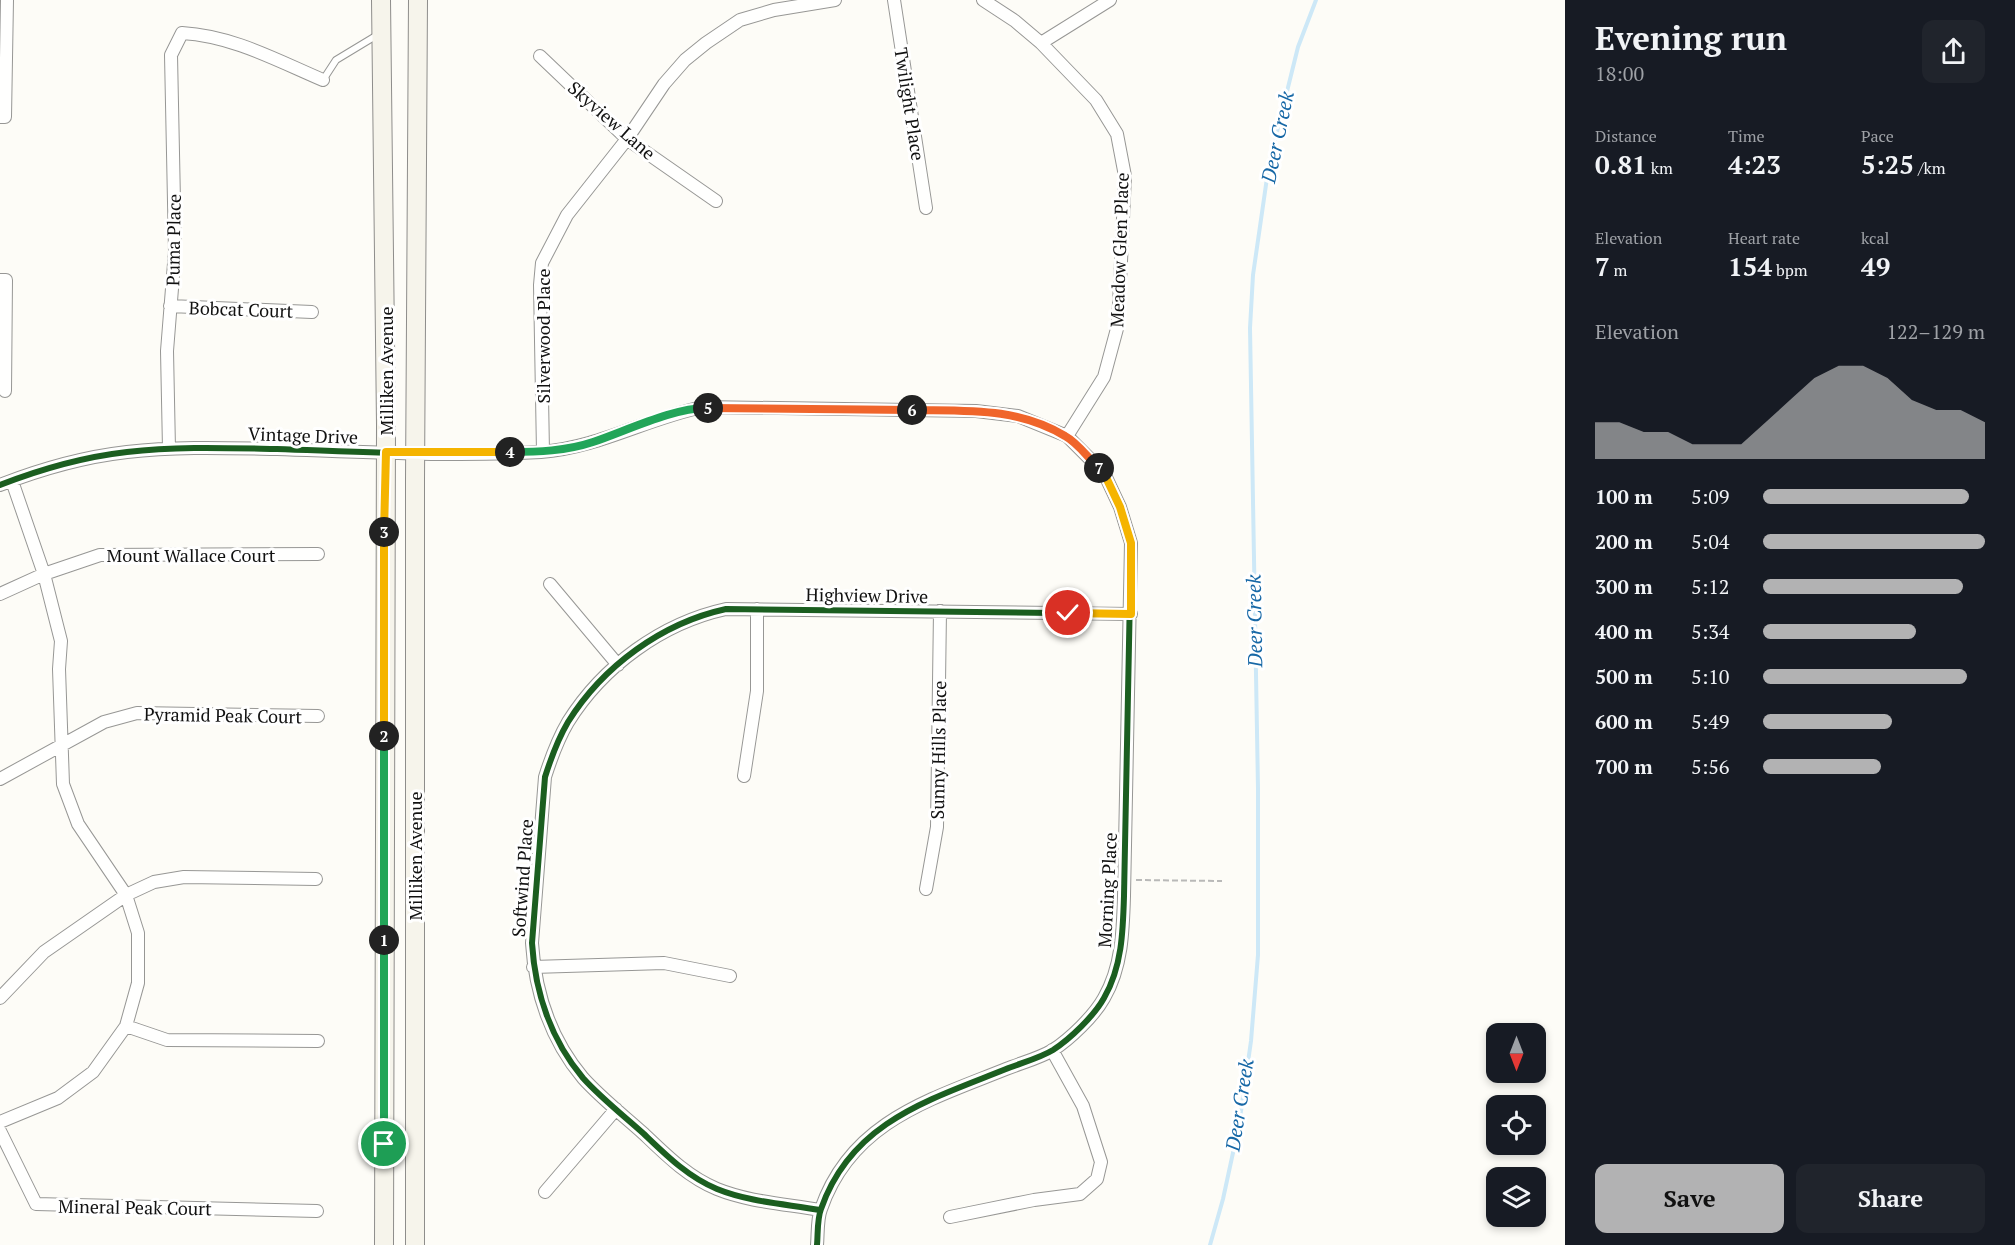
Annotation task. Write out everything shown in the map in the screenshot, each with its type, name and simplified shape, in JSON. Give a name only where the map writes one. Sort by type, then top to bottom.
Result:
[{"type":"main road","name":"Milliken Avenue","points":[[381,0],[386,452],[384,1245]]},
{"type":"main road","name":"Milliken Avenue","points":[[416,1245],[415,453],[418,0]]},
{"type":"street","points":[[3,117],[7,0]]},
{"type":"street","name":"Silverwood Place","points":[[543,452],[540,285],[542,263],[567,215],[627,139],[664,84],[685,60],[740,20],[774,10],[835,0]]},
{"type":"street","name":"Twilight Place","points":[[894,0],[926,208]]},
{"type":"street","name":"Meadow Glen Place","points":[[983,0],[1015,21],[1041,44],[1095,100],[1117,134],[1125,176],[1118,326],[1104,377],[1067,436]]},
{"type":"street","points":[[1041,44],[1110,0]]},
{"type":"street","name":"Puma Place","points":[[169,449],[167,351],[175,251],[171,55],[182,33],[207,35],[242,45],[323,80]]},
{"type":"street","name":"Skyview Lane","points":[[540,56],[627,139],[716,201]]},
{"type":"street","points":[[3,279],[5,391]]},
{"type":"street","name":"Bobcat Court","points":[[170,306],[312,312]]},
{"type":"street","name":"Vintage Drive","points":[[6,483],[46,468],[89,458],[169,449],[225,448],[415,453],[543,452],[590,443],[678,412],[703,407],[976,411],[1018,416],[1067,436]]},
{"type":"street","name":"Morning Place","points":[[817,1245],[820,1210],[842,1164],[866,1138],[883,1125],[929,1100],[1052,1050],[1084,1023],[1104,999],[1117,971],[1123,935],[1131,543],[1120,507],[1104,473],[1067,436]]},
{"type":"street","points":[[0,1122],[58,1098],[93,1072],[126,1026],[138,983],[138,933],[126,895],[78,824],[63,784],[59,669],[61,641],[44,574],[6,483]]},
{"type":"street","name":"Mount Wallace Court","points":[[0,594],[44,574],[100,555],[318,554]]},
{"type":"street","points":[[550,584],[618,665]]},
{"type":"street","name":"Highview Drive","points":[[618,665],[651,639],[700,615],[726,609],[1131,614]]},
{"type":"street","points":[[744,776],[757,691],[757,609]]},
{"type":"street","name":"Sunny Hills Place","points":[[926,889],[937,827],[940,611]]},
{"type":"street","name":"Softwind Place","points":[[618,665],[590,691],[568,723],[553,752],[545,777],[532,943],[533,966],[544,1010],[559,1044],[584,1078],[692,1176],[718,1189],[755,1199],[820,1210]]},
{"type":"street","name":"Pyramid Peak Court","points":[[0,778],[104,722],[137,713],[318,716]]},
{"type":"street","points":[[0,998],[44,952],[126,895],[154,882],[184,877],[316,879]]},
{"type":"street","points":[[533,966],[664,963],[730,976]]},
{"type":"street","points":[[126,1026],[167,1040],[318,1041]]},
{"type":"street","points":[[950,1217],[1034,1200],[1080,1194],[1097,1179],[1101,1162],[1083,1106],[1052,1050]]},
{"type":"street","points":[[545,1192],[616,1109]]},
{"type":"street","name":"Mineral Peak Court","points":[[0,1131],[36,1204],[317,1211]]},
{"type":"lane","points":[[323,80],[336,60],[382,33]]},
{"type":"path","points":[[1124,880],[1222,881]]},
{"type":"waterway","name":"Deer Creek","points":[[1210,1245],[1223,1199],[1239,1125],[1251,1041],[1258,955],[1258,789],[1250,328],[1253,275],[1269,164],[1298,47],[1316,0]]},
{"type":"cycle path","points":[[0,485],[78,460],[111,454],[165,449],[240,448],[442,454],[541,452],[583,445],[662,418],[703,407],[976,411],[1018,416],[1067,436],[1104,473],[1120,507],[1131,543],[1124,909],[1115,974],[1104,998],[1094,1012],[1074,1033],[1053,1050],[922,1104],[896,1118],[872,1135],[852,1155],[834,1179],[820,1213],[817,1245]]},
{"type":"cycle path","points":[[820,1210],[742,1197],[717,1189],[696,1178],[597,1093],[583,1078],[562,1048],[541,997],[532,943],[545,777],[564,728],[598,683],[636,650],[679,625],[726,609],[1131,614]]},
{"type":"route","points":[[384,1144],[384,481],[386,452],[543,452],[590,443],[678,412],[703,407],[976,411],[1018,416],[1067,436],[1104,473],[1120,507],[1131,543],[1131,614],[1068,613]]}]
